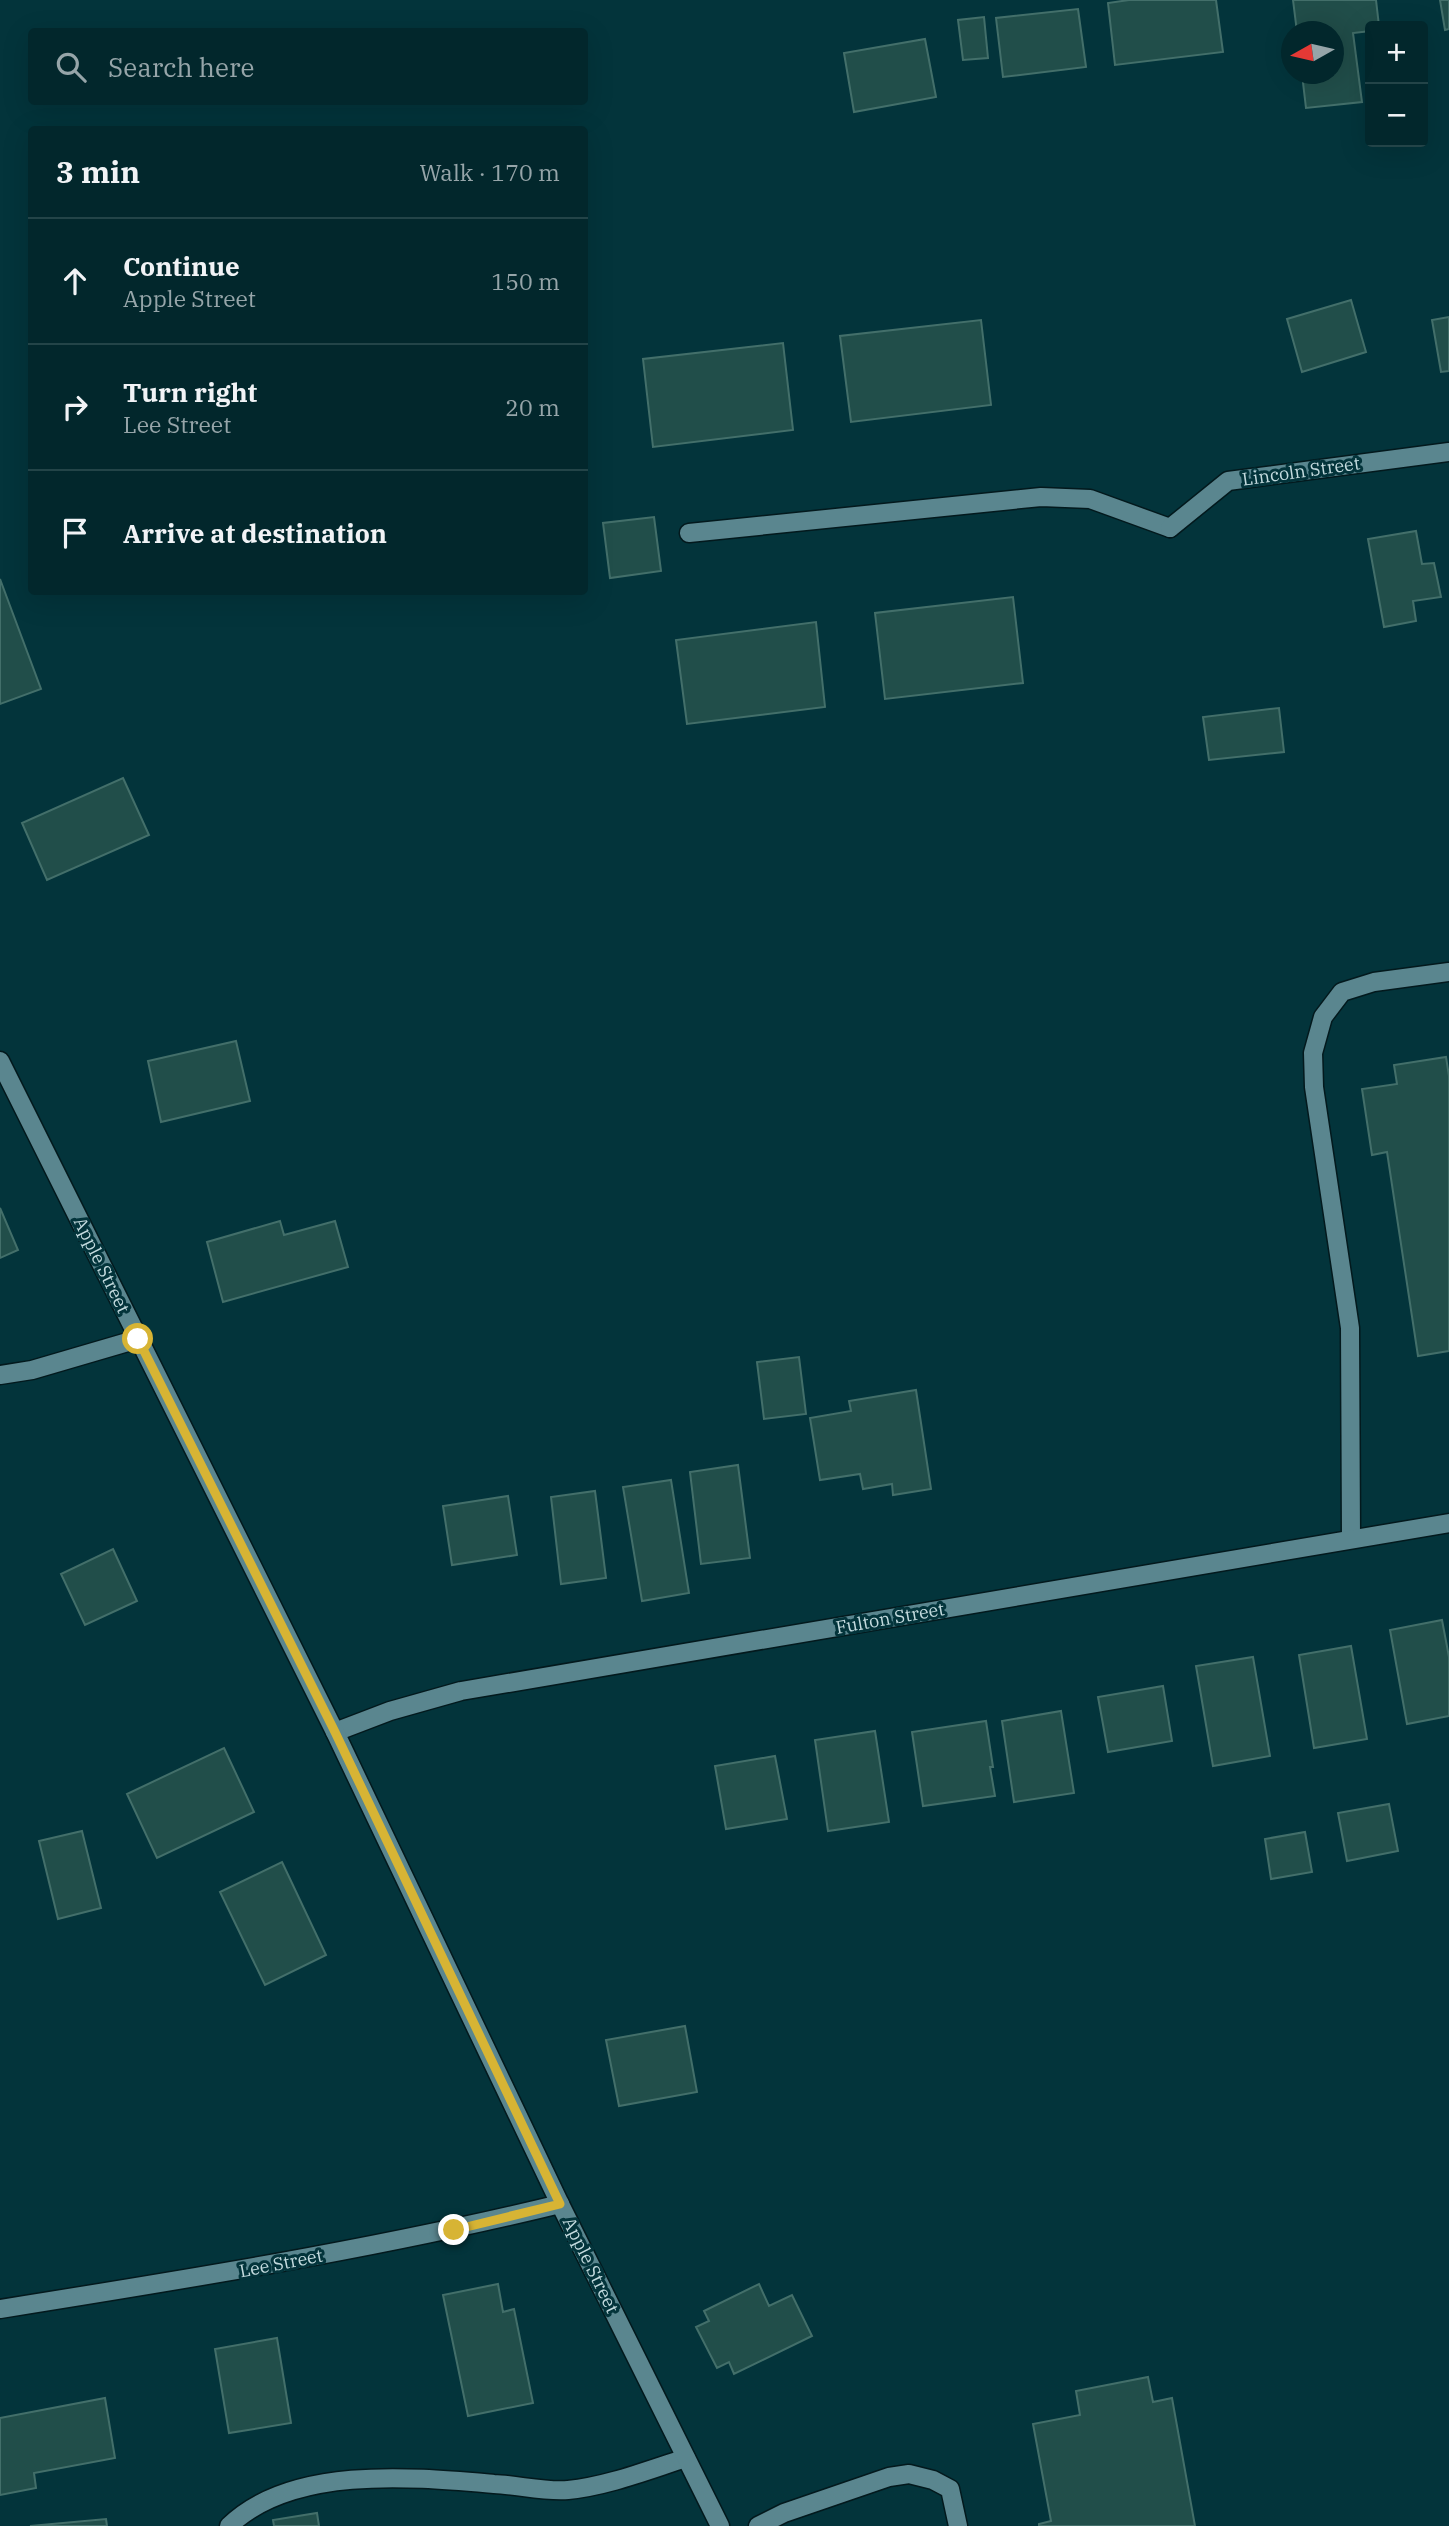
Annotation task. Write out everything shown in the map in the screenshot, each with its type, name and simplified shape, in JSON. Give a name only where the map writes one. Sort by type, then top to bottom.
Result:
[{"type":"street","name":"Lincoln Street","points":[[689,533],[1041,497],[1090,499],[1170,528],[1228,481],[1449,452]]},
{"type":"street","points":[[1351,1539],[1350,1328],[1314,1087],[1313,1053],[1323,1017],[1342,992],[1374,982],[1449,972]]},
{"type":"street","name":"Apple Street","points":[[0,1061],[335,1732],[560,2204],[720,2526]]},
{"type":"street","points":[[0,1375],[32,1370],[138,1339]]},
{"type":"street","name":"Fulton Street","points":[[335,1732],[390,1711],[460,1691],[1449,1523]]},
{"type":"street","name":"Lee Street","points":[[0,2309],[234,2272],[454,2230],[560,2204]]},
{"type":"street","points":[[229,2526],[243,2512],[282,2493],[325,2483],[399,2479],[567,2490],[614,2480],[686,2458]]},
{"type":"street","points":[[758,2526],[783,2513],[889,2477],[909,2474],[933,2480],[950,2489],[958,2526]]},
{"type":"building","points":[[1129,0],[1216,0],[1223,52],[1115,65],[1108,3]]},
{"type":"building","points":[[1293,0],[1376,0],[1378,21],[1365,21],[1365,32],[1353,33],[1362,102],[1306,108],[1303,84],[1344,84],[1344,21],[1296,21]]},
{"type":"building","points":[[1440,0],[1449,0],[1449,29],[1445,30]]},
{"type":"building","points":[[1078,9],[1086,67],[1003,77],[996,18]]},
{"type":"building","points":[[984,17],[988,58],[963,60],[958,20]]},
{"type":"building","points":[[925,39],[936,97],[854,112],[844,53]]},
{"type":"building","points":[[1351,300],[1366,352],[1302,372],[1287,319]]},
{"type":"building","points":[[1449,317],[1449,371],[1441,372],[1432,320]]},
{"type":"building","points":[[981,320],[991,405],[851,422],[840,336]]},
{"type":"building","points":[[783,343],[793,430],[653,447],[643,359]]},
{"type":"building","points":[[654,517],[661,571],[610,578],[603,523]]},
{"type":"building","points":[[1416,531],[1422,564],[1434,563],[1441,597],[1413,601],[1416,621],[1384,627],[1368,539]]},
{"type":"building","points":[[0,579],[41,689],[0,704]]},
{"type":"building","points":[[1013,597],[1023,683],[885,699],[875,613]]},
{"type":"building","points":[[816,622],[825,707],[687,724],[676,640]]},
{"type":"building","points":[[1279,708],[1284,752],[1209,760],[1203,717]]},
{"type":"building","points":[[123,778],[149,835],[47,880],[22,823]]},
{"type":"building","points":[[236,1041],[250,1101],[161,1122],[148,1061]]},
{"type":"building","points":[[1446,1057],[1449,1076],[1449,1351],[1418,1356],[1387,1152],[1372,1155],[1362,1089],[1397,1084],[1394,1065]]},
{"type":"building","points":[[0,1208],[18,1250],[0,1258]]},
{"type":"building","points":[[280,1221],[284,1235],[335,1221],[348,1267],[223,1302],[207,1242]]},
{"type":"building","points":[[799,1357],[806,1414],[764,1419],[757,1362]]},
{"type":"building","points":[[916,1390],[931,1489],[893,1495],[892,1484],[863,1489],[860,1474],[820,1480],[810,1418],[851,1411],[849,1401]]},
{"type":"building","points":[[738,1465],[750,1558],[701,1564],[690,1472]]},
{"type":"building","points":[[671,1480],[689,1593],[642,1601],[623,1487]]},
{"type":"building","points":[[595,1491],[606,1578],[561,1584],[551,1497]]},
{"type":"building","points":[[508,1496],[517,1555],[452,1565],[443,1506]]},
{"type":"building","points":[[113,1549],[137,1601],[85,1625],[61,1574]]},
{"type":"building","points":[[1442,1620],[1449,1657],[1449,1716],[1407,1724],[1390,1630]]},
{"type":"building","points":[[1351,1646],[1367,1739],[1314,1748],[1299,1655]]},
{"type":"building","points":[[1253,1657],[1270,1756],[1213,1766],[1196,1666]]},
{"type":"building","points":[[1163,1686],[1172,1741],[1108,1752],[1098,1697]]},
{"type":"building","points":[[1061,1711],[1074,1793],[1014,1802],[1002,1721]]},
{"type":"building","points":[[986,1721],[995,1796],[923,1806],[912,1732]]},
{"type":"building","points":[[875,1731],[889,1822],[828,1831],[815,1740]]},
{"type":"building","points":[[224,1748],[254,1812],[157,1858],[127,1794]]},
{"type":"building","points":[[775,1756],[787,1819],[726,1829],[715,1766]]},
{"type":"building","points":[[1389,1804],[1398,1851],[1347,1861],[1338,1813]]},
{"type":"building","points":[[82,1831],[101,1908],[58,1919],[39,1841]]},
{"type":"building","points":[[1305,1832],[1312,1872],[1271,1879],[1265,1839]]},
{"type":"building","points":[[282,1862],[326,1955],[265,1985],[220,1892]]},
{"type":"building","points":[[685,2026],[697,2092],[619,2106],[606,2040]]},
{"type":"building","points":[[498,2284],[503,2312],[514,2309],[533,2403],[468,2416],[443,2295]]},
{"type":"building","points":[[759,2284],[769,2306],[792,2295],[812,2336],[734,2374],[729,2362],[717,2368],[696,2327],[709,2321],[704,2311]]},
{"type":"building","points":[[277,2338],[291,2423],[229,2433],[215,2349]]},
{"type":"building","points":[[1148,2377],[1153,2402],[1172,2398],[1195,2526],[1039,2526],[1051,2521],[1033,2424],[1080,2415],[1076,2391]]},
{"type":"building","points":[[105,2398],[115,2458],[34,2473],[36,2488],[0,2495],[0,2418]]},
{"type":"building","points":[[317,2513],[319,2526],[274,2526],[273,2520]]},
{"type":"building","points":[[106,2519],[107,2526],[30,2526]]},
{"type":"route","points":[[138,1339],[335,1732],[560,2204],[454,2230]]}]
